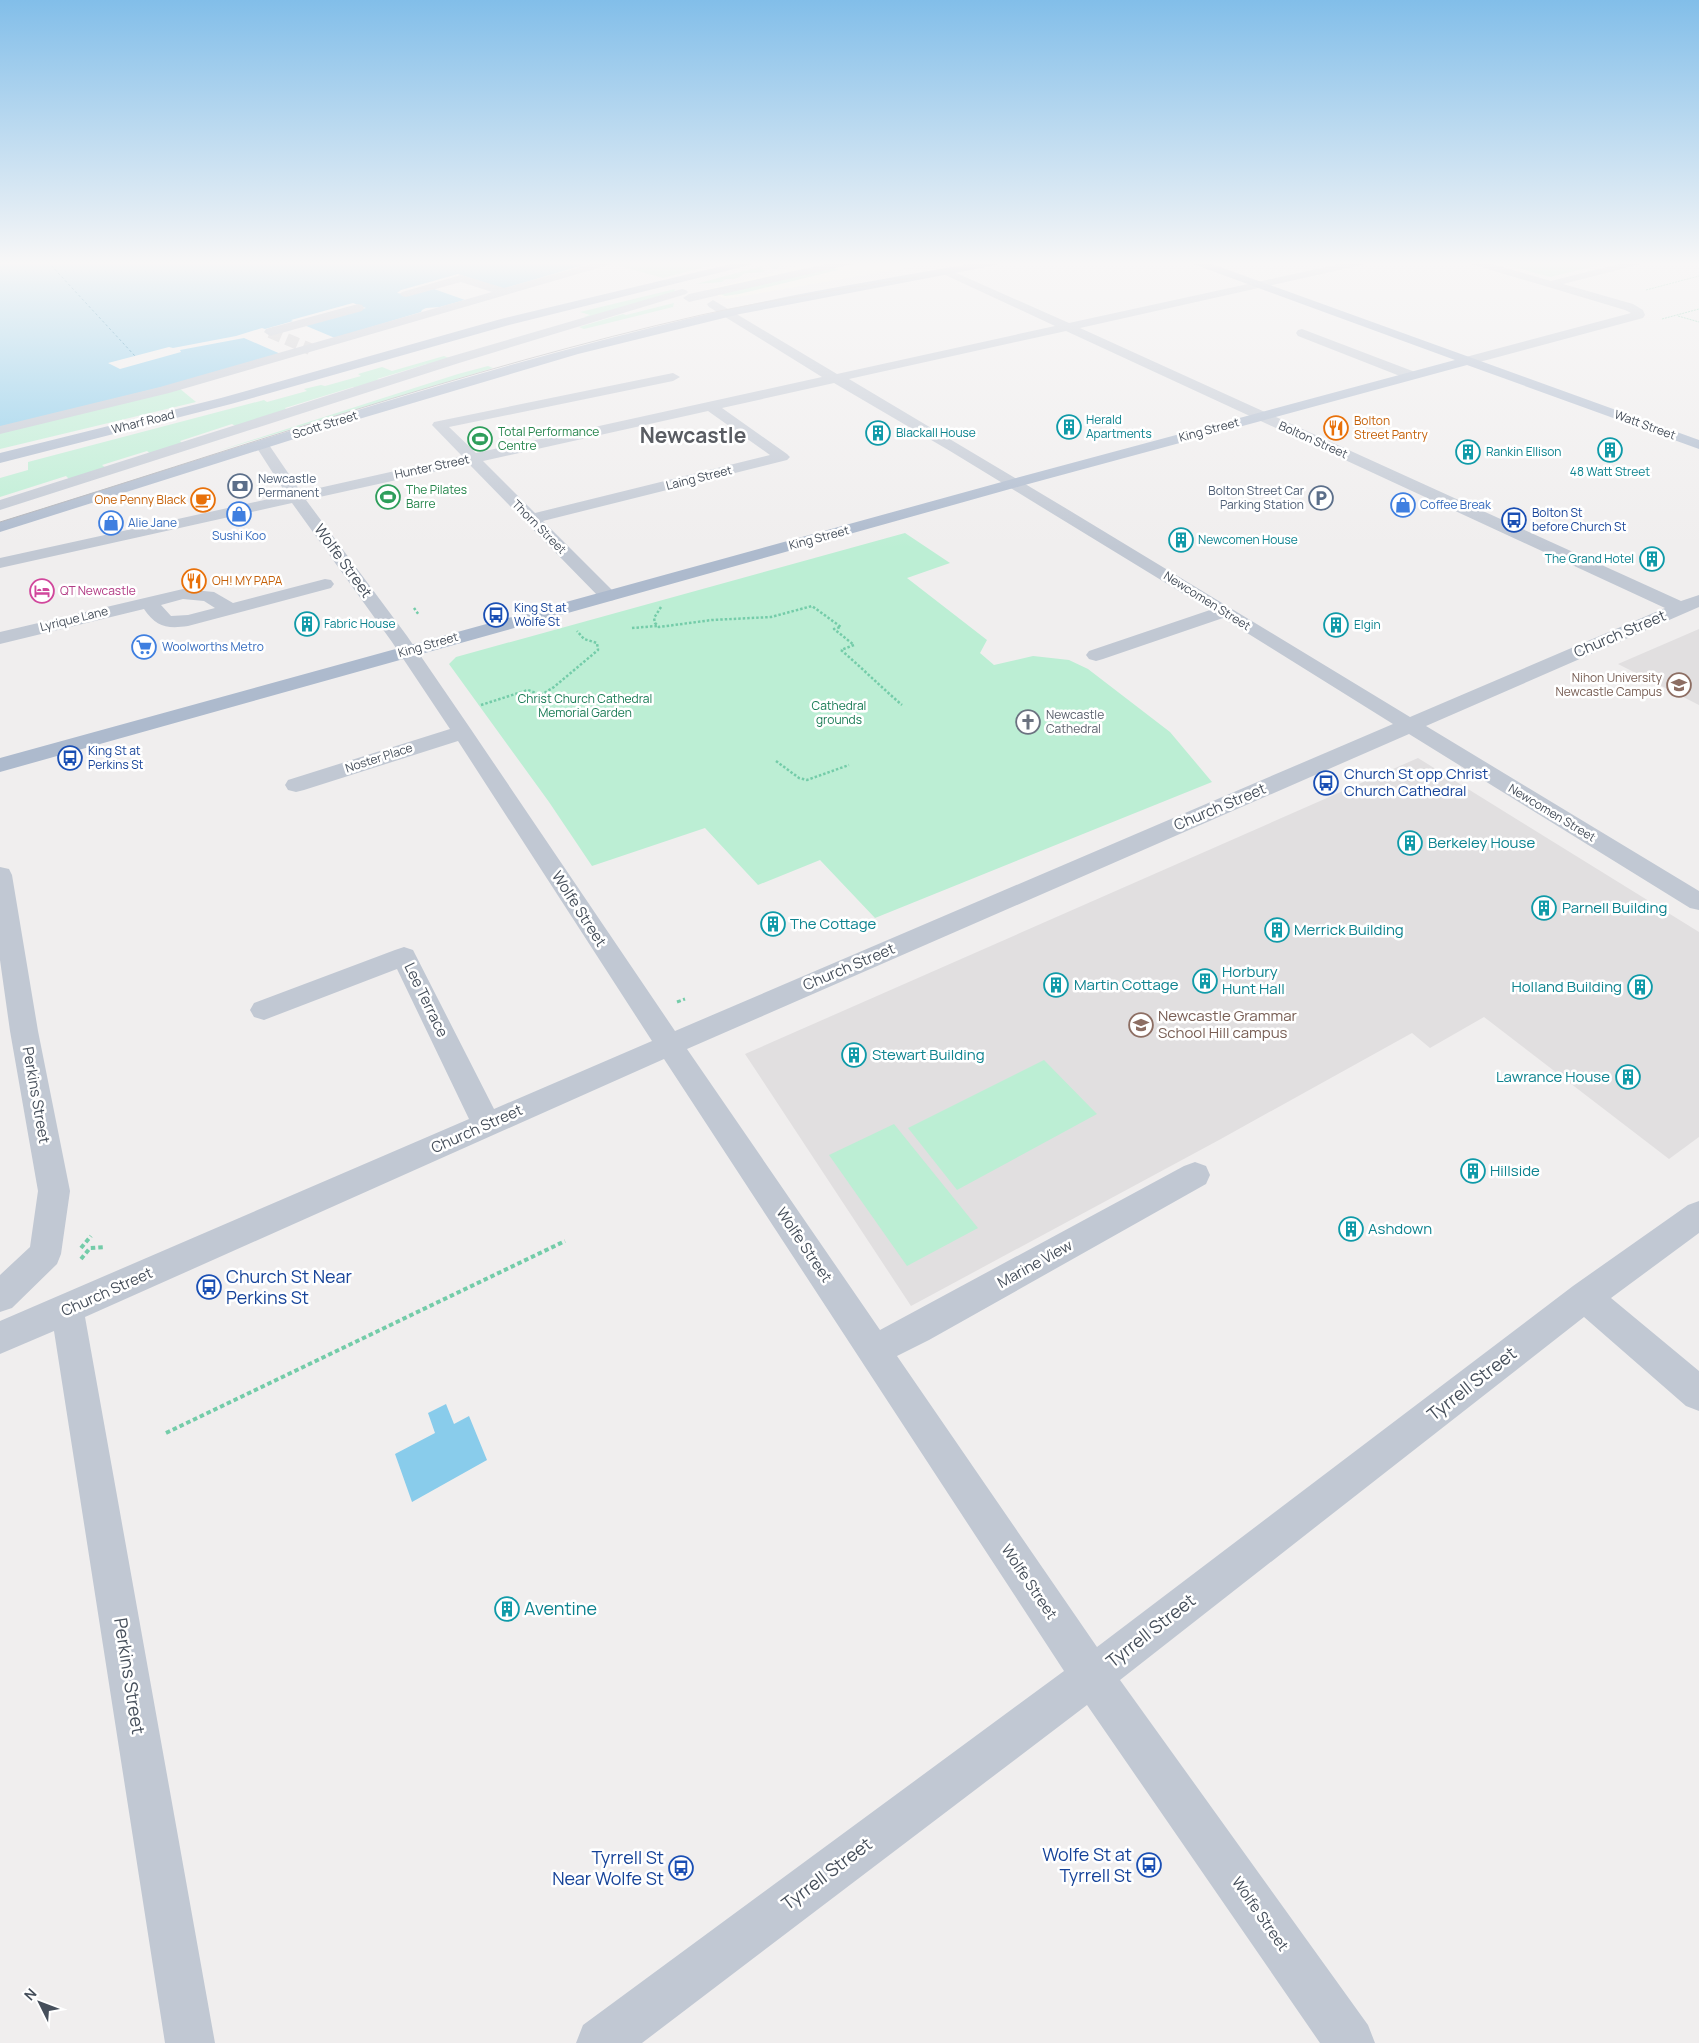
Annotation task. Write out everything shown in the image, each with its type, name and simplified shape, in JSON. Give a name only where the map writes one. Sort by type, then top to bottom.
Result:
[{"type":"main road","name":"Wharf Road","points":[[0,458],[226,401],[380,357]]},
{"type":"main road","name":"Scott Street","points":[[0,511],[435,376],[503,357]]},
{"type":"main road","name":"Scott Street","points":[[0,527],[262,445],[495,374],[556,357]]},
{"type":"main road","name":"Watt Street","points":[[1460,357],[1699,445]]},
{"type":"main road","name":"King Street","points":[[0,764],[1467,360]]},
{"type":"street","points":[[0,430],[287,357]]},
{"type":"street","points":[[0,505],[475,357]]},
{"type":"street","name":"Newcomen Street","points":[[799,357],[1015,483],[1407,725],[1699,902]]},
{"type":"street","name":"Hunter Street","points":[[0,562],[930,357]]},
{"type":"street","name":"Bolton Street","points":[[1133,357],[1261,416],[1690,604]]},
{"type":"street","points":[[1365,357],[1410,375]]},
{"type":"street","name":"King Street","points":[[1467,360],[1477,357]]},
{"type":"street","name":"Thorn Street","points":[[608,596],[439,425],[673,377]]},
{"type":"street","name":"Laing Street","points":[[531,519],[782,457],[711,406]]},
{"type":"street","name":"Wolfe Street","points":[[262,445],[296,497],[408,651],[669,1045],[1092,1676],[1350,2043]]},
{"type":"street","points":[[148,601],[160,617],[172,622],[190,620],[326,584]]},
{"type":"street","name":"Lyrique Lane","points":[[0,638],[183,594],[202,594],[213,598],[231,609]]},
{"type":"street","name":"Church Street","points":[[0,1338],[669,1045],[1690,604]]},
{"type":"street","points":[[1096,655],[1224,612]]},
{"type":"street","name":"Noster Place","points":[[296,784],[462,732]]},
{"type":"street","name":"Perkins Street","points":[[0,876],[24,1031],[54,1192],[45,1254],[0,1296]]},
{"type":"street","name":"Lee Terrace","points":[[264,1010],[404,956],[487,1125]]},
{"type":"street","name":"Marine View","points":[[874,1350],[917,1329],[1195,1175]]},
{"type":"street","name":"Tyrrell Street","points":[[601,2043],[1092,1676],[1585,1298],[1699,1215]]},
{"type":"street","points":[[1585,1298],[1699,1394]]},
{"type":"street","name":"Perkins Street","points":[[67,1309],[190,2043]]},
{"type":"street","points":[[1642,1346],[1699,1370]]},
{"type":"path","points":[[632,628],[665,627],[720,619],[771,617],[812,606],[841,627],[834,629],[854,645],[841,650],[869,673],[876,683],[902,705]]},
{"type":"path","points":[[414,608],[419,615]]},
{"type":"path","points":[[654,618],[657,626]]},
{"type":"path","points":[[482,705],[528,690],[541,695],[554,687],[598,650],[597,643],[584,640],[577,631],[586,628]]},
{"type":"path","points":[[776,761],[799,778],[807,780],[849,765]]},
{"type":"path","points":[[166,1433],[565,1241]]},
{"type":"path","points":[[90,1248],[105,1247]]},
{"type":"shaded area","name":"Nihon University Newcastle Campus","points":[[1699,629],[1699,705],[1618,664]]},
{"type":"shaded area","name":"Newcastle Grammar School Hill campus","points":[[1418,758],[1699,932],[1699,1137],[1669,1159],[1484,1017],[1430,1048],[1412,1033],[1219,1140],[911,1306],[745,1054]]},
{"type":"green space","points":[[439,357],[451,359],[377,379],[381,381],[357,389],[353,387],[285,408],[288,411],[237,427],[232,424],[180,441],[183,444],[151,454],[147,451],[102,465],[106,468],[70,480],[66,476],[0,497],[0,478],[28,470],[28,462],[264,400],[267,402],[307,391],[304,389],[321,385],[325,386],[361,376],[358,374],[382,367],[392,371]]},
{"type":"green space","points":[[488,366],[493,368],[215,452],[458,374]]},
{"type":"green space","points":[[179,388],[196,402],[0,449],[0,432]]},
{"type":"green space","name":"Cathedral grounds","points":[[905,533],[950,563],[907,578],[987,640],[980,653],[994,665],[1033,656],[1069,660],[1088,669],[1170,732],[1212,782],[875,918],[820,860],[758,885],[705,828],[592,866],[549,802],[449,664],[456,657]]},
{"type":"green space","points":[[1044,1060],[1097,1114],[957,1190],[908,1128]]},
{"type":"green space","points":[[894,1124],[978,1228],[907,1266],[829,1155]]},
{"type":"water","points":[[0,357],[269,357],[199,378],[0,427]]},
{"type":"water","points":[[446,1404],[454,1424],[469,1416],[487,1460],[412,1502],[395,1454],[435,1433],[428,1413]]},
{"type":"pier","points":[[130,357],[162,357],[120,369],[108,363]]},
{"type":"tram line","points":[[0,522],[436,385],[534,357]]},
{"type":"place","name":"Herald Apartments","points":[[1069,427]]},
{"type":"place","name":"Bolton Street Pantry","points":[[1336,428]]},
{"type":"place","name":"Blackall House","points":[[878,433]]},
{"type":"place","name":"Total Performance Centre","points":[[480,439]]},
{"type":"place","name":"48 Watt Street","points":[[1610,450]]},
{"type":"place","name":"Rankin Ellison","points":[[1468,452]]},
{"type":"place","name":"Newcastle Permanent","points":[[240,486]]},
{"type":"place","name":"The Pilates Barre","points":[[388,497]]},
{"type":"place","name":"Bolton Street Car Parking Station","points":[[1321,498]]},
{"type":"place","name":"One Penny Black","points":[[203,500]]},
{"type":"place","name":"Coffee Break","points":[[1403,505]]},
{"type":"place","name":"Sushi Koo","points":[[239,514]]},
{"type":"place","name":"Bolton St before Church St","points":[[1514,520]]},
{"type":"place","name":"Alie Jane","points":[[111,523]]},
{"type":"place","name":"Newcomen House","points":[[1181,540]]},
{"type":"place","name":"The Grand Hotel","points":[[1652,559]]},
{"type":"place","name":"OH! MY PAPA","points":[[194,581]]},
{"type":"place","name":"QT Newcastle","points":[[42,591]]},
{"type":"place","name":"King St at Wolfe St","points":[[496,615]]},
{"type":"place","name":"Fabric House","points":[[307,624]]},
{"type":"place","name":"Elgin","points":[[1336,625]]},
{"type":"place","name":"Woolworths Metro","points":[[144,647]]},
{"type":"place","name":"Nihon University Newcastle Campus","points":[[1679,685]]},
{"type":"place","name":"Newcastle Cathedral","points":[[1028,722]]},
{"type":"place","name":"King St at Perkins St","points":[[70,758]]},
{"type":"place","name":"Church St opp Christ Church Cathedral","points":[[1326,783]]},
{"type":"place","name":"Berkeley House","points":[[1410,843]]},
{"type":"place","name":"Parnell Building","points":[[1544,908]]},
{"type":"place","name":"The Cottage","points":[[773,924]]},
{"type":"place","name":"Merrick Building","points":[[1277,930]]},
{"type":"place","name":"Horbury Hunt Hall","points":[[1205,981]]},
{"type":"place","name":"Martin Cottage","points":[[1056,985]]},
{"type":"place","name":"Holland Building","points":[[1640,987]]},
{"type":"place","name":"Newcastle Grammar School Hill campus","points":[[1141,1025]]},
{"type":"place","name":"Stewart Building","points":[[854,1055]]},
{"type":"place","name":"Lawrance House","points":[[1628,1077]]},
{"type":"place","name":"Hillside","points":[[1473,1171]]},
{"type":"place","name":"Ashdown","points":[[1351,1229]]},
{"type":"place","name":"Church St Near Perkins St","points":[[209,1287]]},
{"type":"place","name":"Aventine","points":[[507,1609]]},
{"type":"place","name":"Wolfe St at Tyrrell St","points":[[1149,1865]]},
{"type":"place","name":"Tyrrell St Near Wolfe St","points":[[681,1868]]},
{"type":"district","name":"Newcastle","points":[[693,436]]},
{"type":"park label","name":"Christ Church Cathedral Memorial Garden","points":[[585,706]]}]
